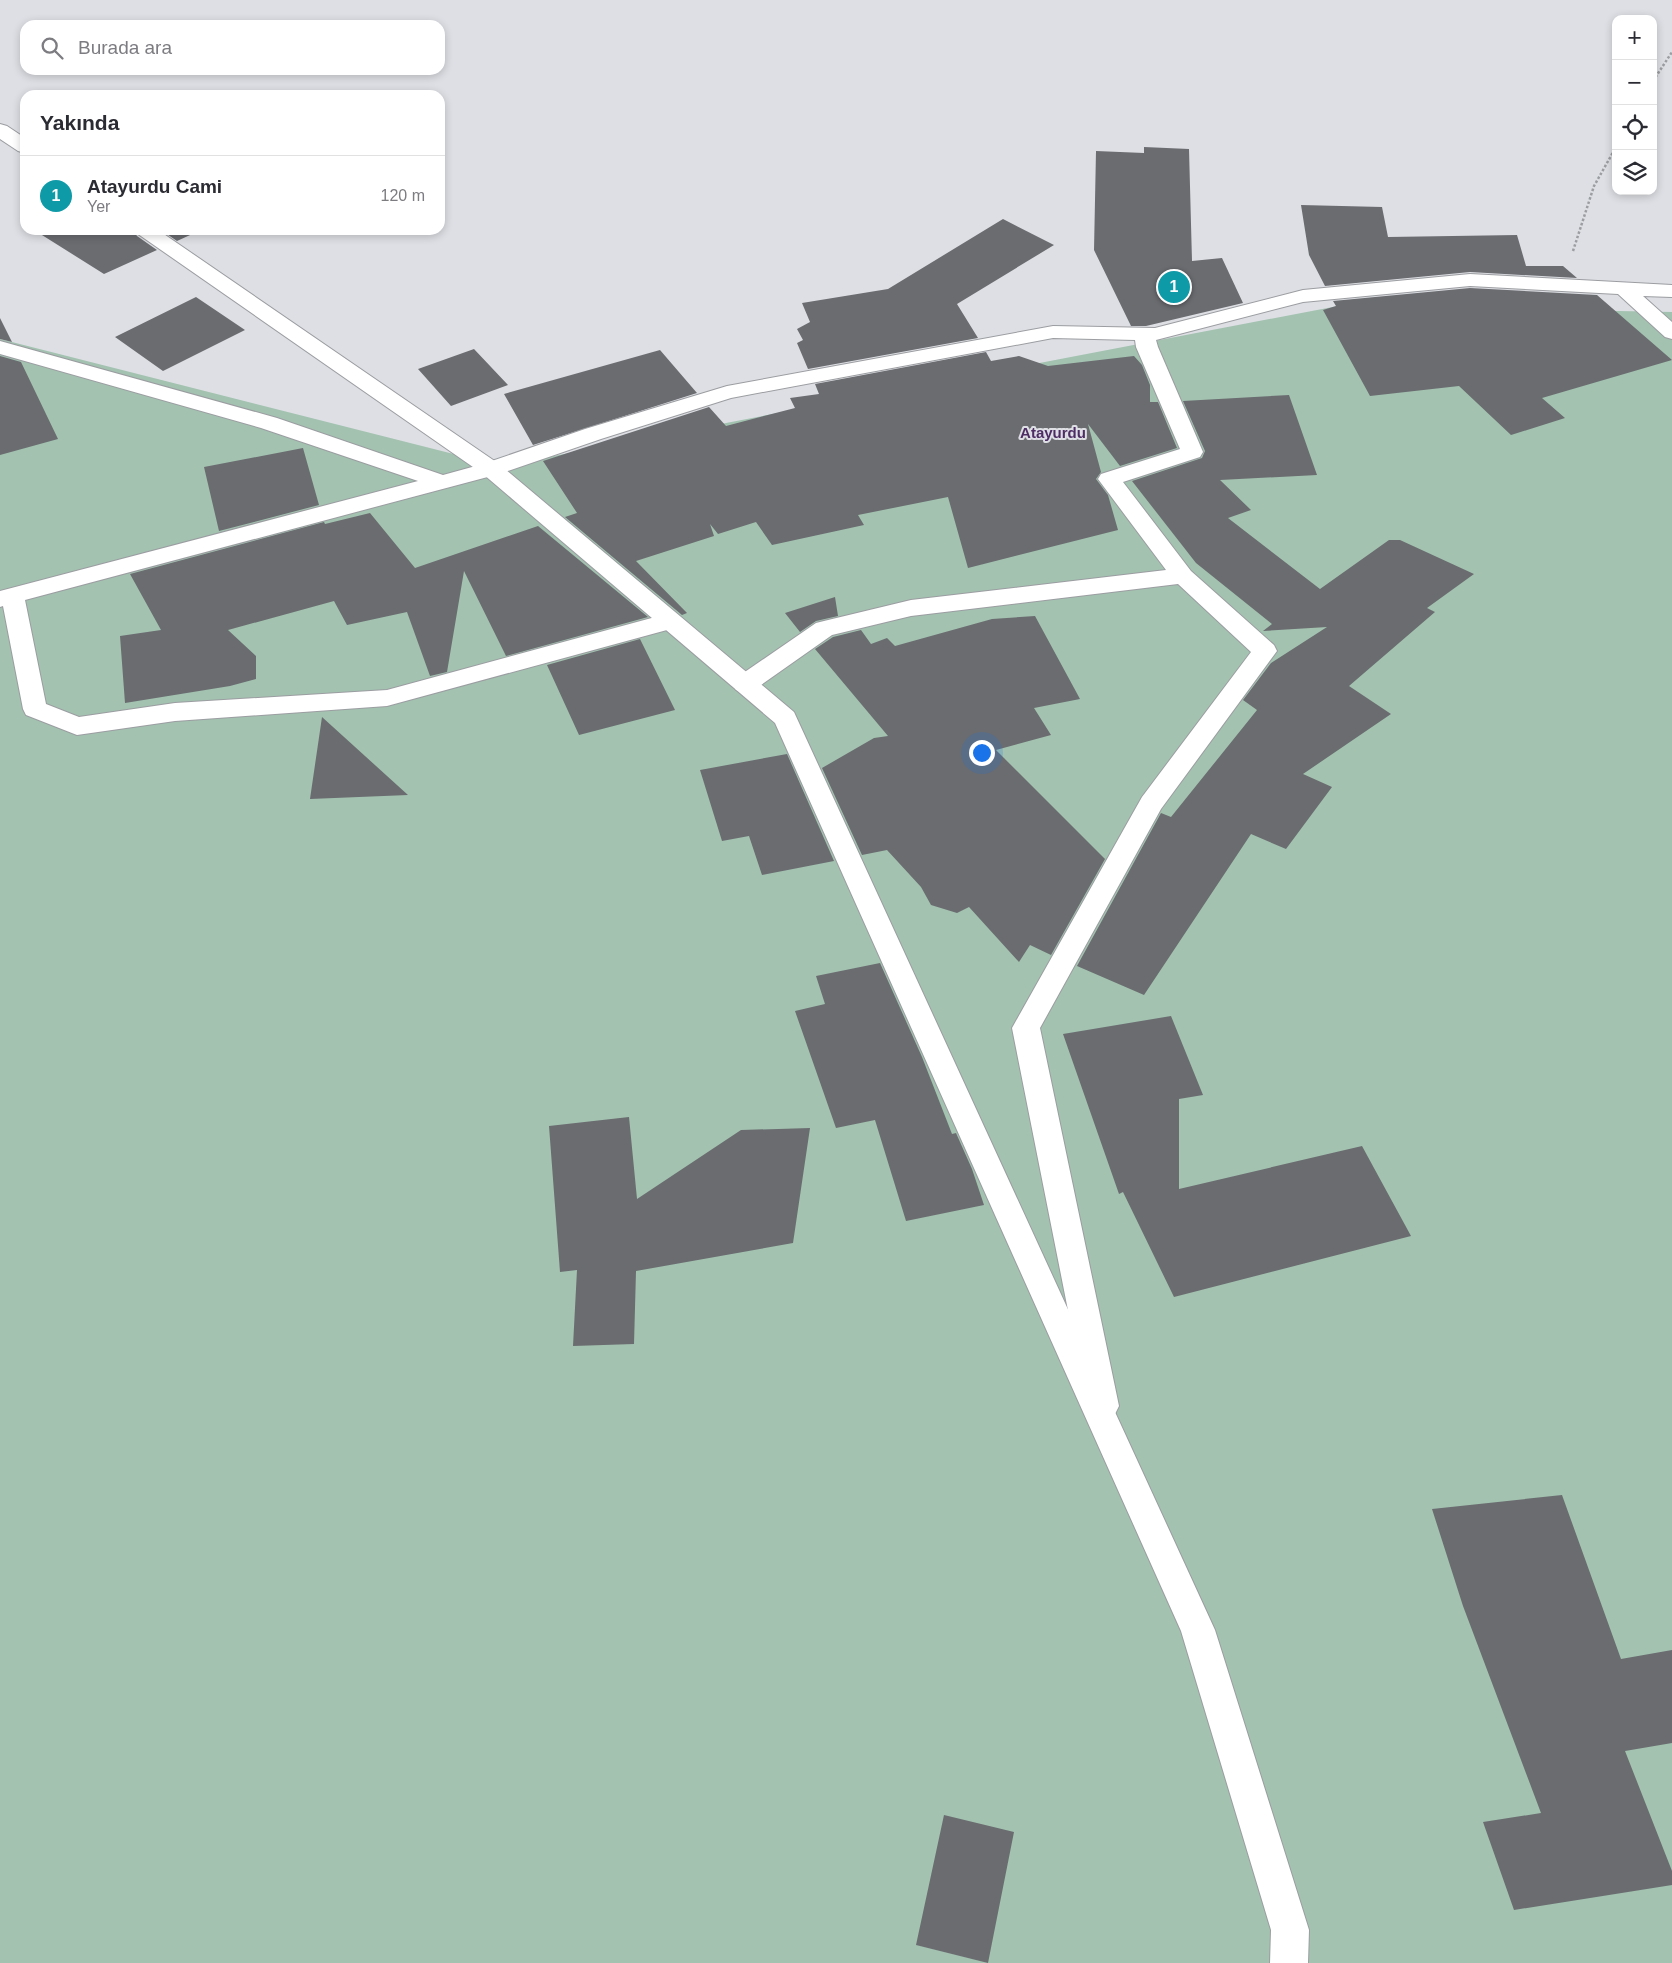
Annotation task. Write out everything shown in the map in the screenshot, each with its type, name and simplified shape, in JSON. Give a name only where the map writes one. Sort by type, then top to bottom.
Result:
[{"type":"street","points":[[0,130],[20,144]]},
{"type":"street","points":[[152,235],[492,469],[785,718],[1198,1630],[1290,1930],[1289,1963]]},
{"type":"street","points":[[670,621],[387,698],[175,712],[77,726],[35,709],[6,598],[492,469],[593,434],[727,392],[1053,332],[1155,334],[1303,296],[1470,280],[1672,292]]},
{"type":"street","points":[[1624,289],[1672,333]]},
{"type":"street","points":[[1108,1432],[1026,1028],[1151,803],[1265,651],[1183,576],[1109,479],[1192,452],[1146,347],[1145,334]]},
{"type":"street","points":[[0,347],[269,424],[442,482]]},
{"type":"street","points":[[744,684],[824,629],[911,608],[1183,576]]},
{"type":"path","points":[[1657,74],[1668,54],[1672,52]]},
{"type":"path","points":[[1562,286],[1594,186],[1614,150]]},
{"type":"green space","points":[[1338,306],[1672,312],[1672,1963],[0,1963],[0,339],[501,466]]},
{"type":"building","points":[[1144,147],[1189,149],[1192,261],[1222,258],[1243,303],[1146,326],[1131,326],[1094,250],[1096,151],[1144,153]]},
{"type":"building","points":[[1301,205],[1382,207],[1388,237],[1517,235],[1526,266],[1563,266],[1577,278],[1470,272],[1325,286],[1309,255]]},
{"type":"building","points":[[1003,219],[1054,245],[957,304],[978,338],[808,369],[797,343],[803,340],[797,329],[810,322],[802,303],[888,289]]},
{"type":"building","points":[[42,235],[136,235],[157,250],[104,274]]},
{"type":"building","points":[[168,235],[190,235],[177,241]]},
{"type":"building","points":[[1470,288],[1597,295],[1672,360],[1542,398],[1565,418],[1511,435],[1459,386],[1370,396],[1323,310],[1336,306],[1333,301]]},
{"type":"building","points":[[196,297],[245,330],[163,371],[115,337]]},
{"type":"building","points":[[0,318],[12,342],[0,339]]},
{"type":"building","points":[[474,349],[508,385],[451,406],[418,369]]},
{"type":"building","points":[[660,350],[697,393],[533,445],[504,394]]},
{"type":"building","points":[[986,352],[991,361],[1019,356],[1048,366],[1134,356],[1142,365],[1150,385],[1150,402],[1158,402],[1177,448],[1120,466],[1088,424],[1101,472],[1096,479],[1108,495],[1118,530],[968,568],[948,497],[858,515],[864,525],[772,545],[756,522],[718,534],[710,524],[714,536],[636,561],[687,613],[682,615],[565,517],[577,513],[543,461],[709,407],[726,426],[795,408],[790,398],[819,394],[815,384]]},
{"type":"building","points":[[0,356],[21,362],[58,439],[0,455]]},
{"type":"building","points":[[1289,395],[1317,475],[1220,480],[1251,510],[1228,518],[1320,589],[1389,540],[1400,540],[1474,574],[1427,608],[1435,612],[1349,686],[1391,714],[1303,774],[1332,787],[1286,849],[1251,834],[1144,995],[1077,966],[1161,813],[1171,817],[1257,710],[1243,700],[1271,663],[1327,627],[1263,631],[1272,624],[1196,563],[1132,481],[1202,458],[1205,451],[1183,401]]},
{"type":"building","points":[[303,448],[319,505],[219,531],[204,467]]},
{"type":"building","points":[[370,513],[415,568],[538,526],[648,617],[506,656],[464,571],[447,672],[430,676],[407,612],[347,625],[334,601],[228,630],[256,656],[256,679],[230,686],[125,703],[120,636],[161,630],[130,574],[324,522],[325,524]]},
{"type":"building","points":[[835,597],[838,616],[816,621],[800,632],[785,613]]},
{"type":"building","points":[[1035,616],[1080,699],[1034,708],[1051,735],[996,750],[1105,859],[1051,955],[1030,945],[1019,962],[969,907],[957,913],[931,905],[921,887],[887,850],[862,855],[822,768],[874,738],[888,736],[815,649],[833,637],[861,630],[871,644],[887,638],[895,646],[992,619]]},
{"type":"building","points":[[640,639],[675,710],[579,735],[547,665]]},
{"type":"building","points":[[322,717],[408,795],[310,799]]},
{"type":"building","points":[[787,754],[834,861],[762,875],[749,836],[722,841],[700,770]]},
{"type":"building","points":[[880,963],[922,1057],[952,1134],[956,1133],[972,1169],[984,1205],[906,1221],[875,1120],[836,1128],[795,1011],[825,1004],[816,976]]},
{"type":"building","points":[[1171,1016],[1203,1095],[1179,1099],[1179,1189],[1362,1146],[1411,1236],[1174,1297],[1123,1192],[1119,1194],[1063,1034]]},
{"type":"building","points":[[629,1117],[637,1199],[741,1130],[810,1128],[793,1243],[636,1271],[634,1344],[573,1346],[577,1270],[560,1272],[549,1126]]},
{"type":"building","points":[[1562,1495],[1621,1659],[1672,1650],[1672,1743],[1625,1751],[1672,1871],[1672,1885],[1514,1910],[1483,1822],[1541,1813],[1463,1606],[1432,1509]]},
{"type":"building","points":[[944,1815],[1014,1832],[988,1963],[916,1945]]},
{"type":"place","name":"Atayurdu Cami","points":[[1174,287]]},
{"type":"district","name":"Atayurdu","points":[[1053,433]]}]
